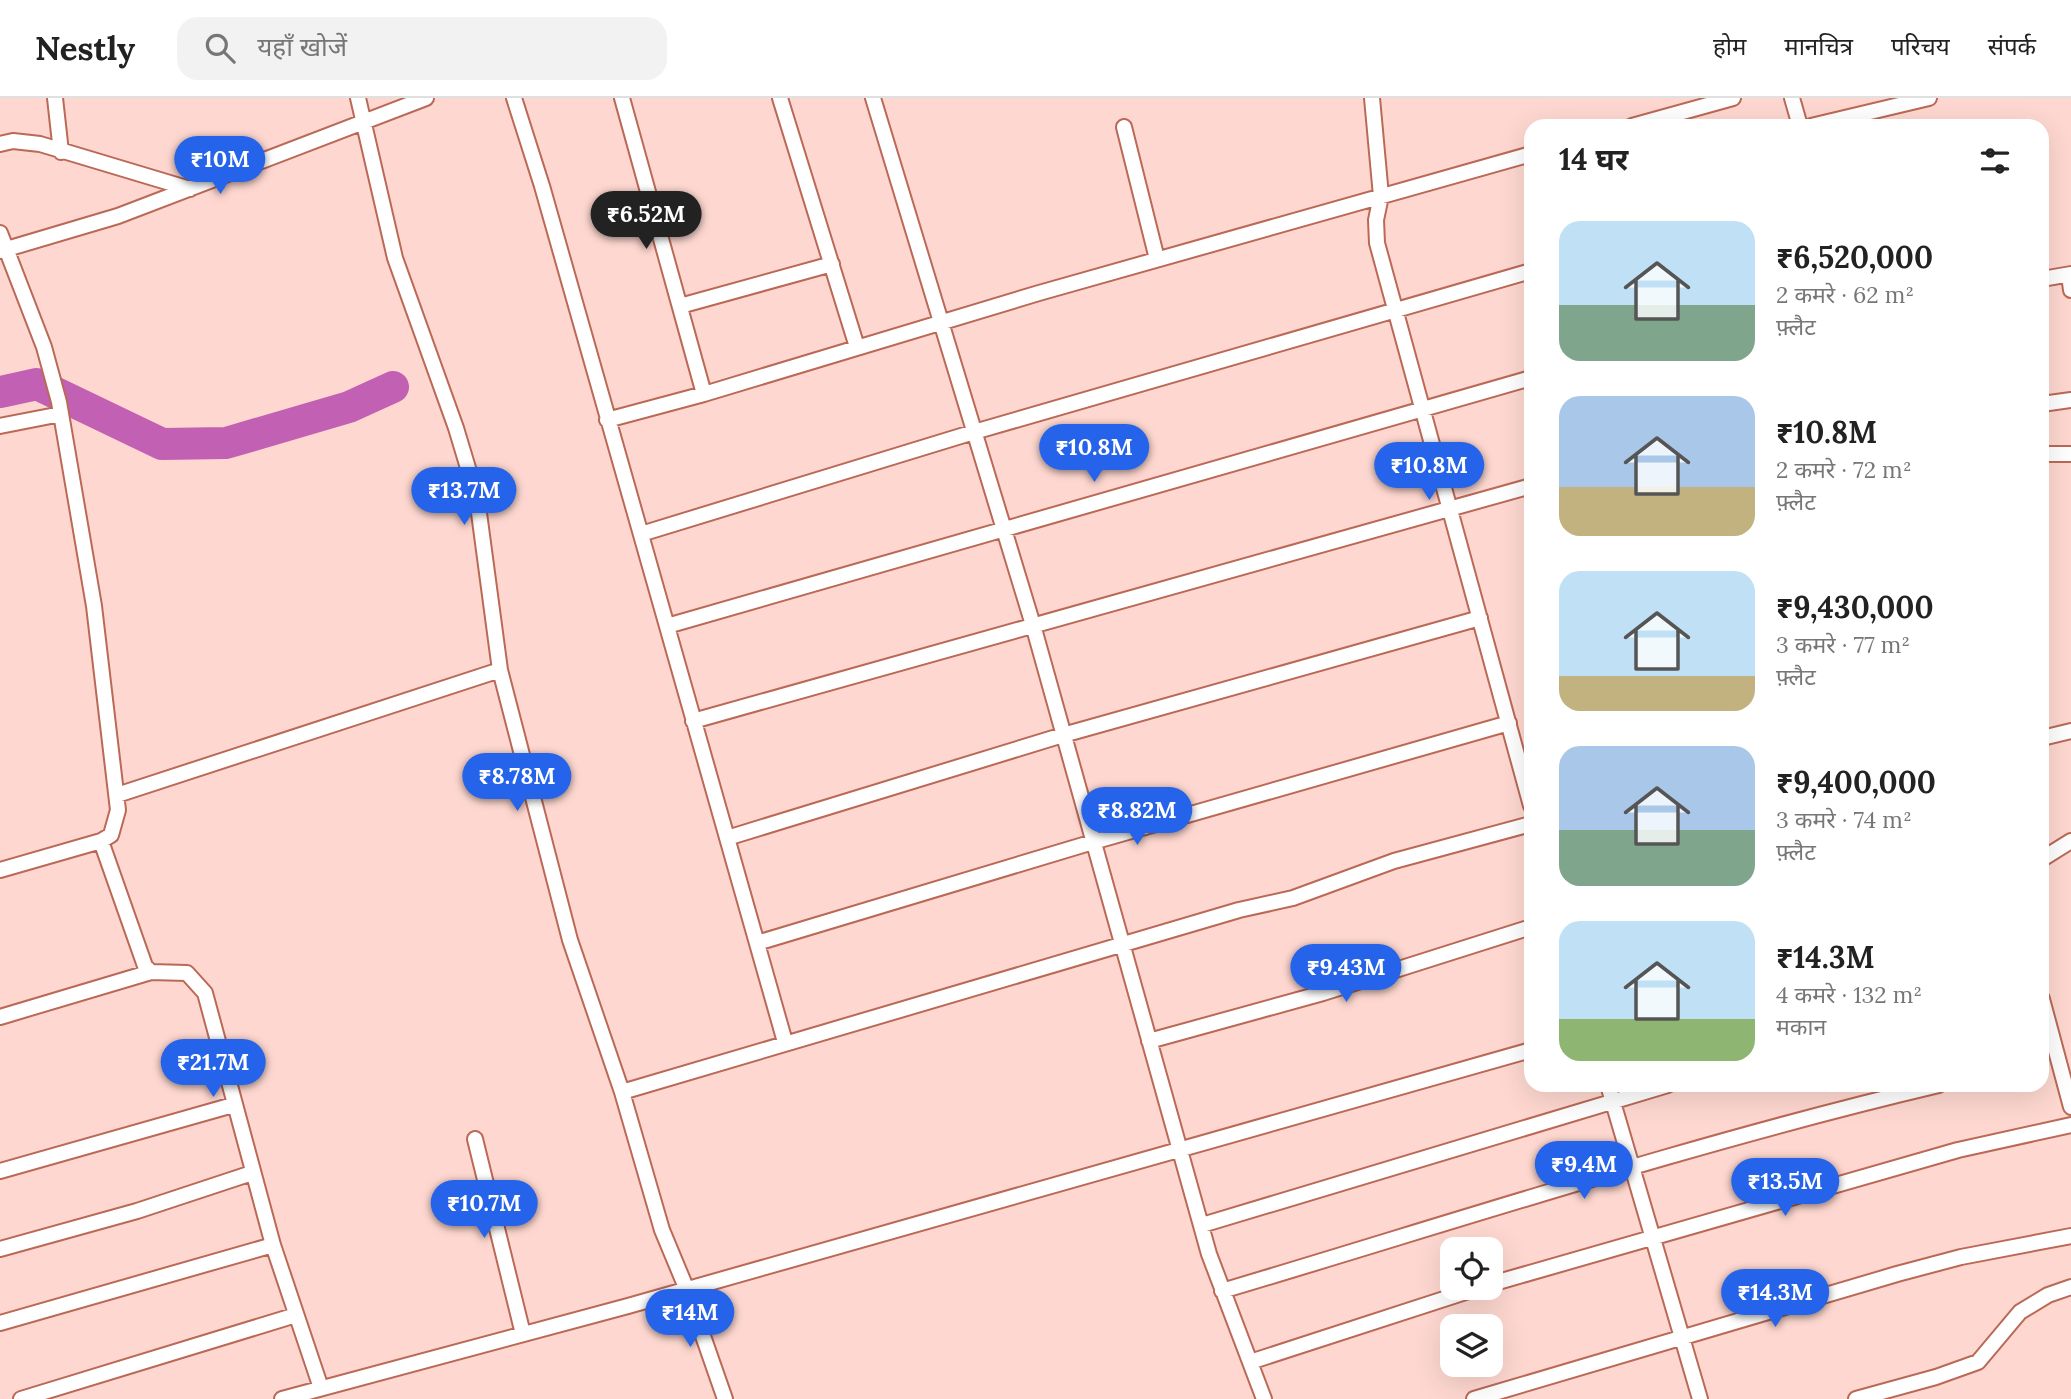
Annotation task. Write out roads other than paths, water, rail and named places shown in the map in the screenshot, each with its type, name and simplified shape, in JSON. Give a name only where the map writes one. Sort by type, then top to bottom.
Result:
[{"type":"street","points":[[55,98],[61,152]]},
{"type":"street","points":[[358,98],[387,230],[477,498],[500,670],[570,940],[622,1092],[662,1230],[687,1290],[725,1399]]},
{"type":"street","points":[[3,251],[118,216],[426,98]]},
{"type":"street","points":[[514,98],[542,186],[785,1042]]},
{"type":"street","points":[[622,98],[704,394]]},
{"type":"street","points":[[780,98],[857,347]]},
{"type":"street","points":[[873,98],[1002,528],[1034,625],[1121,947],[1202,1225],[1222,1291],[1264,1399]]},
{"type":"street","points":[[1373,98],[1381,196],[1376,220],[1377,243],[1524,780]]},
{"type":"street","points":[[1657,119],[1733,98]]},
{"type":"street","points":[[1792,98],[1798,119]]},
{"type":"street","points":[[1840,119],[1929,98]]},
{"type":"street","points":[[1124,127],[1157,259]]},
{"type":"street","points":[[0,144],[27,141],[190,189]]},
{"type":"street","points":[[607,420],[704,394],[1157,259],[1524,156]]},
{"type":"street","points":[[0,233],[3,251],[50,371],[60,408],[96,618],[117,795],[116,824],[111,835],[102,841],[1,865]]},
{"type":"street","points":[[680,306],[832,264]]},
{"type":"street","points":[[641,534],[974,432],[1524,273]]},
{"type":"street","points":[[2049,279],[2070,279]]},
{"type":"street","points":[[667,625],[1524,380]]},
{"type":"street","points":[[2049,403],[2071,400]]},
{"type":"street","points":[[0,426],[60,408]]},
{"type":"street","points":[[2049,454],[2071,454]]},
{"type":"street","points":[[693,721],[1524,488]]},
{"type":"street","points":[[727,838],[1063,736],[1480,618]]},
{"type":"street","points":[[117,795],[500,670]]},
{"type":"street","points":[[757,943],[1093,842],[1509,723]]},
{"type":"street","points":[[2049,736],[2071,731]]},
{"type":"street","points":[[622,1092],[785,1042],[1121,947],[1240,909],[1310,893],[1394,861],[1524,826]]},
{"type":"street","points":[[102,841],[140,956],[150,972]]},
{"type":"street","points":[[2049,855],[2071,841]]},
{"type":"street","points":[[1149,1041],[1323,993],[1524,929]]},
{"type":"street","points":[[0,1017],[150,972],[187,974],[200,985],[208,1004],[233,1105],[273,1245],[321,1388]]},
{"type":"street","points":[[282,1399],[687,1290],[1524,1052]]},
{"type":"street","points":[[2050,1058],[2071,1107]]},
{"type":"street","points":[[1610,1092],[1630,1169],[1700,1399]]},
{"type":"street","points":[[1202,1225],[1644,1092]]},
{"type":"street","points":[[1222,1291],[1630,1169],[1909,1092]]},
{"type":"street","points":[[0,1171],[233,1105]]},
{"type":"street","points":[[1503,1281],[1946,1153],[2071,1125]]},
{"type":"street","points":[[475,1139],[506,1254],[523,1334]]},
{"type":"street","points":[[0,1249],[137,1211],[252,1173]]},
{"type":"street","points":[[1474,1399],[1910,1270],[2071,1236]]},
{"type":"street","points":[[0,1323],[273,1245]]},
{"type":"street","points":[[1856,1399],[1936,1377],[1978,1362],[2020,1312],[2048,1295],[2071,1287]]},
{"type":"street","points":[[1250,1362],[1441,1300]]},
{"type":"street","points":[[21,1399],[296,1315]]},
{"type":"waterway","points":[[0,392],[37,384],[162,444],[226,443],[349,407],[393,387]]}]
